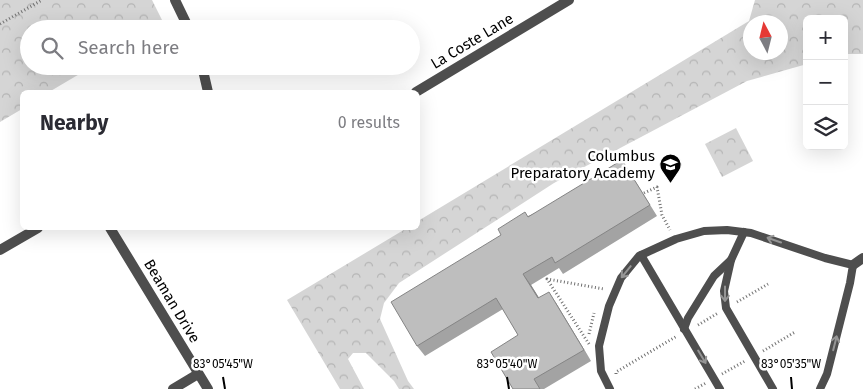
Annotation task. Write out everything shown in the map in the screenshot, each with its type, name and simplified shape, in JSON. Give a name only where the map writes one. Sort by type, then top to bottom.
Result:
[{"type":"street","points":[[175,0],[185,20]]},
{"type":"street","name":"La Coste Lane","points":[[419,90],[569,0]]},
{"type":"street","points":[[204,75],[208,90]]},
{"type":"street","points":[[0,250],[35,230]]},
{"type":"street","name":"Beaman Drive","points":[[111,230],[208,389]]},
{"type":"street","points":[[853,265],[863,258]]},
{"type":"street","points":[[173,389],[198,374]]},
{"type":"lane","points":[[610,389],[601,371],[598,346],[608,306],[621,278],[641,255],[676,239],[704,231],[744,232],[853,265],[827,374],[820,389]]},
{"type":"lane","points":[[744,232],[731,260],[724,291],[726,308],[773,389]]},
{"type":"lane","points":[[641,255],[720,389]]},
{"type":"lane","points":[[684,329],[688,318],[714,276],[731,260]]},
{"type":"path","points":[[0,24],[42,0]]},
{"type":"path","points":[[644,193],[657,187],[662,215],[676,239]]},
{"type":"path","points":[[595,311],[589,330],[590,347],[547,279],[605,289]]},
{"type":"path","points":[[602,294],[608,284]]},
{"type":"green space","points":[[0,0],[152,0],[162,20],[20,20],[20,75],[78,75],[52,90],[20,90],[20,110],[0,122]]},
{"type":"green space","points":[[755,0],[863,0],[863,54],[848,54],[848,15],[803,15],[803,65],[747,81],[554,183],[399,283],[384,303],[380,319],[408,381],[414,389],[399,389],[394,381],[366,353],[353,353],[348,359],[364,389],[340,389],[287,300],[404,230],[420,230],[420,220],[743,25],[743,60],[788,60],[788,15],[751,15]]},
{"type":"green space","points":[[736,128],[753,161],[722,177],[705,144]]},
{"type":"building","points":[[622,160],[650,205],[555,263],[552,257],[523,274],[538,298],[549,292],[584,350],[534,379],[540,389],[513,389],[491,352],[518,335],[496,298],[417,346],[391,302],[501,235],[498,229],[525,212],[528,217]]},
{"type":"place","name":"Columbus Preparatory Academy","points":[[671,184]]}]
